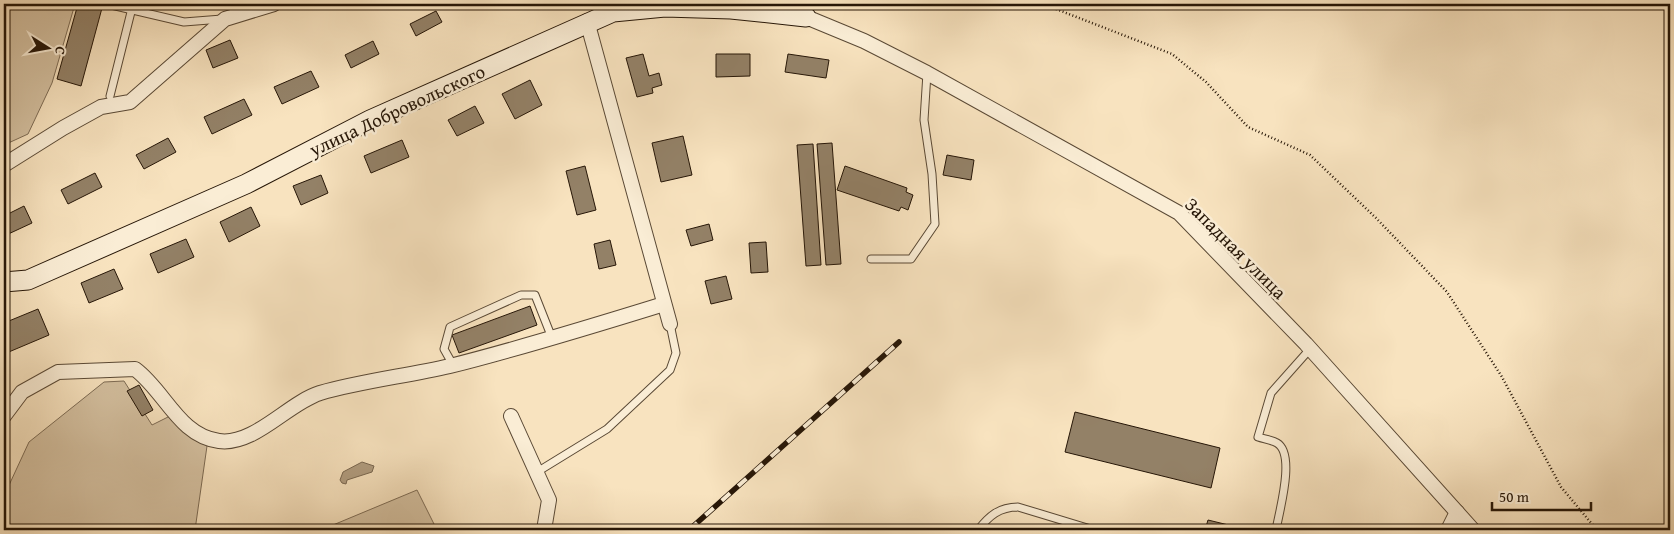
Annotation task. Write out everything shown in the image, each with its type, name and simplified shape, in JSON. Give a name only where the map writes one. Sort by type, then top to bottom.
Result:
[{"type":"street","points":[[4,165],[101,107],[130,102],[225,18],[274,4]]},
{"type":"street","points":[[784,4],[806,17]]},
{"type":"street","name":"улица Добровольского","points":[[4,282],[28,280],[237,188],[370,120],[614,8],[731,9],[806,17]]},
{"type":"street","name":"Западная улица","points":[[806,17],[864,41],[927,74],[1179,213],[1310,348],[1473,530]]},
{"type":"street","points":[[587,21],[670,324]]},
{"type":"street","points":[[4,416],[22,392],[58,372],[135,369],[145,376],[186,426],[206,438],[222,442],[245,437],[318,394],[453,365],[552,338],[664,304]]},
{"type":"street","points":[[511,416],[549,500],[544,530]]},
{"type":"street","points":[[1448,530],[1457,512]]},
{"type":"lane","points":[[107,4],[133,7],[184,22],[225,18]]},
{"type":"lane","points":[[110,96],[133,7]]},
{"type":"lane","points":[[871,259],[911,259],[936,224],[932,174],[924,120],[927,74]]},
{"type":"lane","points":[[453,365],[444,349],[450,327],[521,295],[536,295],[552,338]]},
{"type":"lane","points":[[536,472],[607,429],[670,370],[676,353],[670,324]]},
{"type":"lane","points":[[1276,530],[1286,475],[1286,454],[1278,443],[1258,437],[1271,393],[1310,348]]},
{"type":"lane","points":[[978,530],[989,516],[1005,507],[1011,507],[1094,530]]},
{"type":"path","points":[[1043,4],[1172,54],[1206,82],[1248,127],[1310,155],[1376,218],[1446,292],[1502,377],[1561,487],[1597,530]]},
{"type":"shaded area","points":[[4,4],[75,4],[52,83],[28,134],[4,145]]},
{"type":"shaded area","points":[[124,381],[152,425],[170,416],[207,446],[195,530],[4,530],[4,496],[29,442],[104,382]]},
{"type":"shaded area","points":[[362,462],[374,466],[372,472],[347,480],[346,484],[342,483],[340,480],[343,472]]},
{"type":"shaded area","points":[[417,490],[437,530],[321,530]]},
{"type":"building","points":[[78,4],[102,8],[81,86],[57,79]]},
{"type":"building","points":[[436,11],[442,22],[416,36],[410,24]]},
{"type":"building","points":[[230,40],[238,58],[213,68],[206,50]]},
{"type":"building","points":[[373,41],[379,54],[351,68],[345,55]]},
{"type":"building","points":[[643,54],[649,76],[659,73],[662,85],[652,88],[653,93],[637,97],[626,58]]},
{"type":"building","points":[[716,54],[750,54],[750,76],[716,77]]},
{"type":"building","points":[[788,54],[829,60],[826,78],[785,72]]},
{"type":"building","points":[[311,71],[319,87],[282,104],[274,87]]},
{"type":"building","points":[[530,80],[542,105],[515,119],[502,94]]},
{"type":"building","points":[[244,99],[252,115],[212,134],[204,117]]},
{"type":"building","points":[[475,106],[484,123],[457,136],[448,120]]},
{"type":"building","points":[[683,136],[692,175],[661,182],[652,143]]},
{"type":"building","points":[[168,138],[176,152],[144,169],[136,155]]},
{"type":"building","points":[[402,140],[409,157],[371,173],[364,156]]},
{"type":"building","points":[[832,143],[841,264],[826,265],[817,144]]},
{"type":"building","points":[[813,144],[821,265],[806,266],[797,145]]},
{"type":"building","points":[[947,155],[974,160],[971,180],[943,175]]},
{"type":"building","points":[[585,166],[596,210],[577,215],[566,171]]},
{"type":"building","points":[[845,166],[907,188],[906,192],[913,195],[908,210],[901,207],[899,211],[837,190]]},
{"type":"building","points":[[95,173],[102,187],[68,204],[61,190]]},
{"type":"building","points":[[321,175],[328,193],[301,205],[293,186]]},
{"type":"building","points":[[24,206],[32,223],[4,236],[4,216]]},
{"type":"building","points":[[251,207],[260,226],[229,242],[220,222]]},
{"type":"building","points":[[709,224],[713,240],[691,246],[686,230]]},
{"type":"building","points":[[186,239],[194,257],[158,273],[150,254]]},
{"type":"building","points":[[610,240],[616,265],[599,269],[594,244]]},
{"type":"building","points":[[766,242],[768,272],[751,273],[749,243]]},
{"type":"building","points":[[114,269],[123,289],[89,303],[81,283]]},
{"type":"building","points":[[726,276],[732,299],[711,304],[705,281]]},
{"type":"building","points":[[530,306],[537,325],[459,353],[452,335]]},
{"type":"building","points":[[38,309],[49,335],[4,354],[4,323]]},
{"type":"building","points":[[139,385],[153,410],[142,416],[127,391]]},
{"type":"building","points":[[1075,412],[1220,448],[1211,488],[1065,452]]},
{"type":"building","points":[[1208,520],[1249,530],[1205,530]]},
{"type":"railway","points":[[689,530],[899,342]]}]
